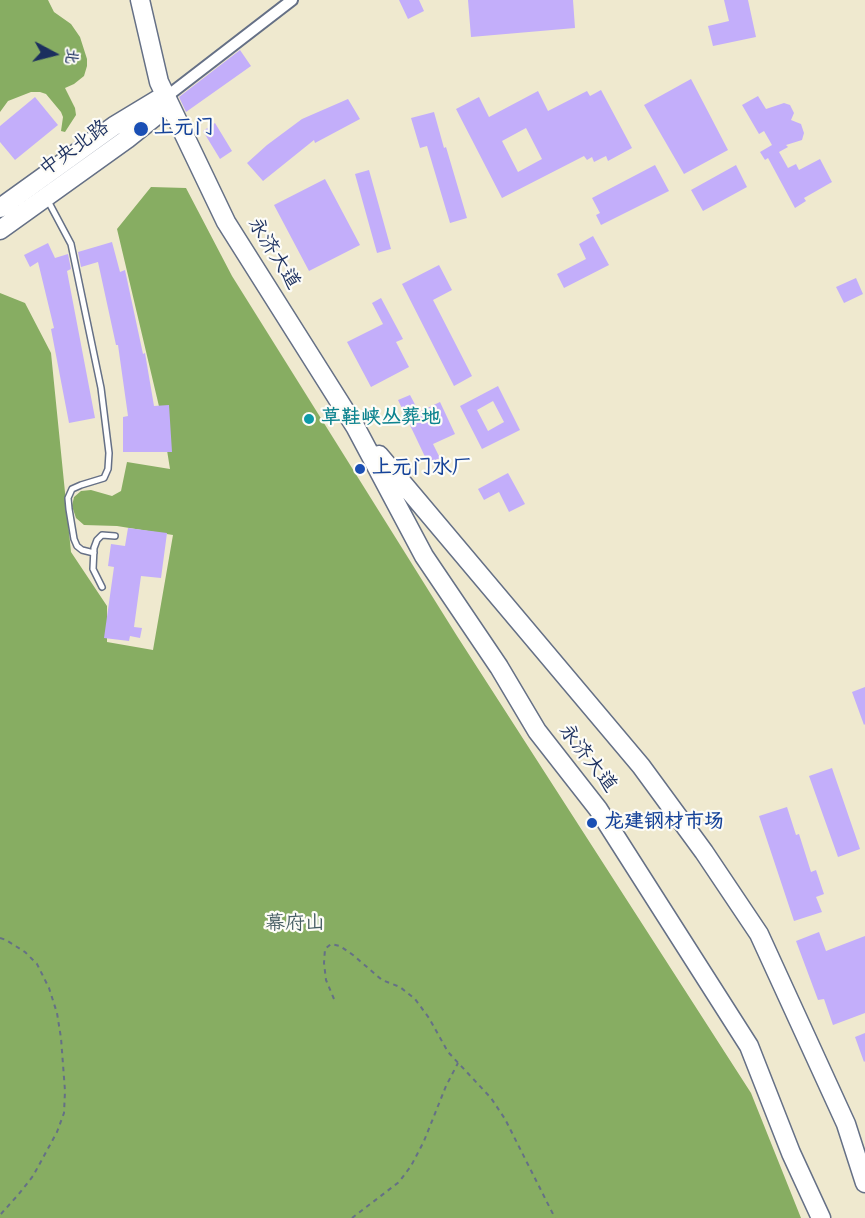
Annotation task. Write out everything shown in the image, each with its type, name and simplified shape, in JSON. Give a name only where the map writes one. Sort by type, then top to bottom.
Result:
[{"type":"main road","points":[[130,0],[147,71],[162,103]]},
{"type":"main road","points":[[140,0],[162,103]]},
{"type":"main road","name":"中央北路","points":[[0,230],[46,198],[162,103]]},
{"type":"main road","name":"中央北路","points":[[0,208],[114,126],[162,103]]},
{"type":"main road","name":"永济大道","points":[[162,103],[226,222],[356,428],[424,556],[499,667],[537,731],[598,809],[749,1046],[791,1153],[821,1218]]},
{"type":"main road","name":"永济大道","points":[[356,428],[641,766],[704,852],[759,934],[846,1124],[865,1183]]},
{"type":"street","name":"中央北路","points":[[162,103],[292,0]]},
{"type":"lane","points":[[46,198],[71,244],[101,388],[109,453],[108,469],[104,478],[72,489],[68,498],[77,546],[94,554]]},
{"type":"lane","points":[[102,587],[93,569],[97,540],[102,535],[115,536]]},
{"type":"path","points":[[0,938],[25,952],[37,964],[49,988],[57,1013],[61,1038],[65,1090],[64,1113],[57,1132],[33,1176],[0,1215]]},
{"type":"path","points":[[334,999],[326,980],[324,963],[326,949],[331,944],[340,946],[382,980],[400,987],[415,999],[448,1052],[491,1098],[505,1119],[555,1218]]},
{"type":"path","points":[[352,1218],[399,1182],[411,1166],[424,1142],[446,1086],[458,1063]]},
{"type":"green space","points":[[0,0],[48,0],[54,12],[71,24],[80,37],[87,66],[84,76],[65,88],[76,115],[65,132],[61,131],[63,117],[61,112],[46,94],[40,92],[31,92],[8,101],[0,112]]},
{"type":"green space","name":"幕府山","points":[[151,187],[186,188],[232,276],[457,636],[751,1093],[801,1218],[0,1218],[0,293],[25,303],[51,353],[71,552],[107,606],[107,642],[153,650],[173,535],[117,526],[84,525],[76,518],[72,506],[74,497],[81,491],[91,490],[112,496],[121,491],[127,462],[170,469],[162,419],[117,229]]},
{"type":"building","points":[[399,0],[419,0],[424,11],[408,19]]},
{"type":"building","points":[[468,0],[573,0],[575,28],[471,37]]},
{"type":"building","points":[[724,0],[748,0],[756,37],[713,46],[708,26],[729,21]]},
{"type":"building","points":[[240,50],[251,66],[186,112],[179,97]]},
{"type":"building","points":[[691,79],[728,150],[684,174],[644,105]]},
{"type":"building","points":[[601,90],[632,148],[608,161],[606,156],[594,162],[592,157],[587,160],[584,156],[502,198],[456,109],[479,97],[489,117],[538,91],[548,111],[587,91],[590,96]],"holes":[[[526,128],[542,159],[518,172],[502,141]]]},
{"type":"building","points":[[758,96],[766,109],[784,103],[790,105],[794,113],[791,120],[801,124],[804,133],[802,140],[786,145],[788,147],[779,152],[788,168],[796,164],[799,170],[820,159],[832,182],[804,198],[806,201],[795,208],[768,158],[765,160],[760,152],[772,145],[764,131],[759,134],[742,105]]},
{"type":"building","points":[[35,97],[58,125],[15,160],[0,142],[0,126]]},
{"type":"building","points":[[348,99],[360,119],[315,143],[314,140],[263,181],[247,163],[302,119]]},
{"type":"building","points":[[434,112],[467,218],[450,223],[427,146],[420,148],[411,118]]},
{"type":"building","points":[[215,123],[232,151],[220,159],[203,131]]},
{"type":"building","points":[[655,165],[669,191],[601,225],[596,215],[600,213],[592,198]]},
{"type":"building","points":[[736,165],[747,187],[703,211],[691,190]]},
{"type":"building","points":[[369,170],[391,249],[377,253],[355,174]]},
{"type":"building","points":[[325,179],[360,245],[309,271],[274,205]]},
{"type":"building","points":[[593,236],[609,265],[564,288],[557,274],[586,259],[579,244]]},
{"type":"building","points":[[112,242],[120,272],[125,270],[143,354],[145,353],[154,406],[169,405],[172,452],[123,452],[123,417],[128,416],[118,345],[116,345],[98,262],[81,267],[78,252]]},
{"type":"building","points":[[48,243],[55,258],[68,254],[71,269],[67,271],[95,418],[69,423],[51,329],[54,328],[38,262],[30,267],[24,255]]},
{"type":"building","points":[[439,265],[452,290],[433,300],[472,376],[454,386],[402,284]]},
{"type":"building","points":[[856,278],[863,294],[844,303],[836,287]]},
{"type":"building","points":[[381,298],[403,339],[396,342],[409,367],[371,387],[347,342],[383,324],[372,303]]},
{"type":"building","points":[[498,386],[520,430],[482,449],[460,406]],"holes":[[[493,401],[504,422],[488,431],[477,410]]]},
{"type":"building","points":[[410,395],[419,412],[440,402],[455,434],[433,444],[440,458],[428,463],[398,400]]},
{"type":"building","points":[[508,473],[525,504],[509,512],[499,492],[484,500],[478,489]]},
{"type":"building","points":[[128,528],[167,533],[161,578],[141,576],[134,627],[142,628],[140,638],[130,636],[129,641],[104,638],[114,567],[108,566],[111,544],[125,546]]},
{"type":"building","points":[[865,687],[865,724],[864,725],[852,692]]},
{"type":"building","points":[[832,768],[860,849],[838,857],[809,776]]},
{"type":"building","points":[[787,807],[796,835],[799,834],[811,872],[816,870],[824,894],[816,897],[822,912],[794,921],[759,816]]},
{"type":"building","points":[[819,932],[826,951],[865,936],[865,1013],[833,1025],[824,999],[818,1000],[796,941]]},
{"type":"building","points":[[865,1033],[865,1061],[864,1062],[855,1037]]},
{"type":"place","name":"上元门","points":[[141,129]]},
{"type":"place","name":"草鞋峡丛葬地","points":[[309,419]]},
{"type":"place","name":"上元门水厂","points":[[360,469]]},
{"type":"place","name":"龙建钢材市场","points":[[592,823]]}]
